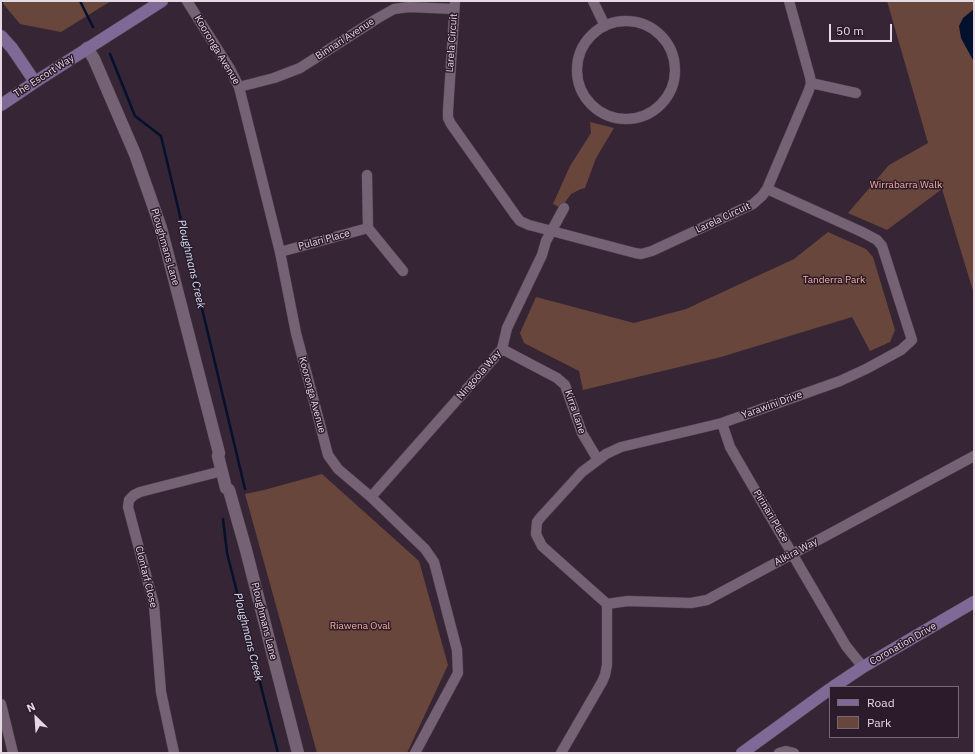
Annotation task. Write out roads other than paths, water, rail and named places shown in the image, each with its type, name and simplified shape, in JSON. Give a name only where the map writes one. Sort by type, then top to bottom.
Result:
[{"type":"main road","name":"The Escort Way","points":[[1,105],[162,1]]},
{"type":"main road","points":[[1,36],[12,48],[35,82]]},
{"type":"main road","name":"Coronation Drive","points":[[834,686],[863,667],[974,602]]},
{"type":"main road","points":[[742,753],[829,690]]},
{"type":"street","name":"Kooronga Avenue","points":[[187,1],[230,69],[239,87],[280,252],[296,333],[328,455],[338,469],[425,549],[434,562],[457,650],[458,673],[415,753]]},
{"type":"street","points":[[593,1],[605,26]]},
{"type":"street","points":[[789,1],[811,83],[856,93]]},
{"type":"street","name":"Binnari Avenue","points":[[239,87],[274,78],[300,68],[394,9],[454,5]]},
{"type":"street","name":"Larela Circuit","points":[[454,5],[448,111],[451,124],[520,221],[529,225],[635,253],[647,253],[754,204],[767,189],[811,83]]},
{"type":"street","points":[[622,21],[644,24],[662,36],[672,51],[675,72],[673,86],[661,104],[647,114],[626,119],[614,118],[595,108],[582,90],[577,71],[580,55],[587,40],[605,26],[622,21]]},
{"type":"street","name":"Ploughmans Lane","points":[[88,48],[135,154],[161,228],[219,453],[218,456],[226,488],[229,490]]},
{"type":"street","points":[[367,175],[368,228],[403,271]]},
{"type":"street","name":"Yarawini Drive","points":[[607,604],[542,546],[536,534],[537,522],[582,472],[614,450],[627,445],[722,423],[847,378],[900,350],[912,340],[882,246],[877,240],[767,189]]},
{"type":"street","points":[[552,231],[564,208]]},
{"type":"street","name":"Pulari Place","points":[[280,252],[368,228]]},
{"type":"street","name":"Ningoola Way","points":[[370,497],[502,349],[507,328],[542,255],[546,241],[552,231]]},
{"type":"street","name":"Kirra Lane","points":[[502,349],[557,378],[565,385],[582,433],[598,460]]},
{"type":"street","name":"Pirinari Place","points":[[722,423],[730,447],[846,646],[863,667]]},
{"type":"street","name":"Ploughmans Lane","points":[[219,453],[222,455],[230,487],[229,490],[246,550],[298,753]]},
{"type":"street","name":"Alkira Way","points":[[607,604],[628,601],[702,602],[974,456]]},
{"type":"street","name":"Clontarf Close","points":[[174,753],[161,692],[154,605],[128,507],[134,494],[222,471]]},
{"type":"street","points":[[561,753],[604,676],[607,665],[607,604]]},
{"type":"street","points":[[1,704],[13,753]]},
{"type":"street","points":[[780,753],[786,751],[794,753]]},
{"type":"water","points":[[974,9],[974,62],[961,38],[959,26],[963,18]]},
{"type":"waterway","name":"Ploughmans Creek","points":[[80,1],[93,27]]},
{"type":"waterway","name":"Ploughmans Creek","points":[[110,54],[135,116],[161,136],[245,489]]},
{"type":"waterway","name":"Ploughmans Creek","points":[[223,519],[227,553],[278,753]]},
{"type":"park label","name":"Wirrabarra Walk","points":[[906,185]]},
{"type":"park label","name":"Tanderra Park","points":[[834,280]]},
{"type":"park label","name":"Riawena Oval","points":[[360,626]]}]
